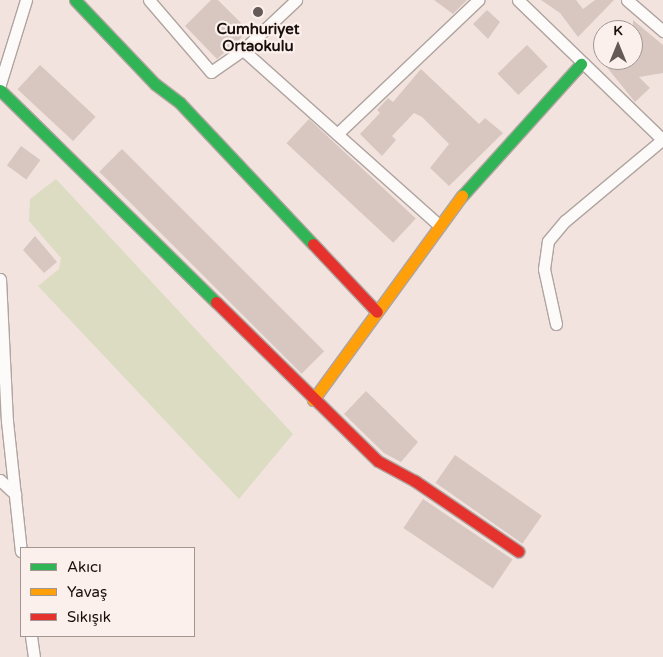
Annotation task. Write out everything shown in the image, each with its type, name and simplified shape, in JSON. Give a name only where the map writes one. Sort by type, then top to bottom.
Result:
[{"type":"street","points":[[0,84],[26,0]]},
{"type":"street","points":[[75,0],[155,84],[180,103],[378,312]]},
{"type":"street","points":[[149,0],[211,72],[243,50],[296,0]]},
{"type":"street","points":[[337,134],[478,0]]},
{"type":"street","points":[[518,0],[581,64],[662,139],[565,222],[548,241],[544,269],[556,324]]},
{"type":"street","points":[[627,0],[663,31]]},
{"type":"street","points":[[243,50],[440,226]]},
{"type":"street","points":[[313,400],[473,180],[581,64]]},
{"type":"street","points":[[0,90],[61,146],[313,400],[378,461],[416,481],[518,551]]},
{"type":"street","points":[[0,279],[15,494],[21,547]]},
{"type":"street","points":[[0,480],[15,494]]},
{"type":"street","points":[[31,637],[34,657]]},
{"type":"green space","points":[[56,179],[293,434],[239,499],[38,286],[59,269],[61,258],[29,221],[30,199]]},
{"type":"building","points":[[211,0],[218,0],[249,31],[217,59],[185,26]]},
{"type":"building","points":[[434,0],[467,0],[453,14]]},
{"type":"building","points":[[541,0],[576,0],[583,9],[595,0],[614,0],[578,37],[560,13]]},
{"type":"building","points":[[487,10],[500,22],[488,39],[473,24]]},
{"type":"building","points":[[643,28],[663,45],[663,73],[639,77],[650,88],[635,102],[609,70],[643,70]]},
{"type":"building","points":[[527,45],[548,67],[518,95],[498,73]]},
{"type":"building","points":[[40,65],[96,117],[73,141],[17,89]]},
{"type":"building","points":[[421,69],[479,124],[485,118],[503,133],[449,186],[430,168],[449,144],[422,117],[414,113],[392,136],[396,140],[382,156],[360,134],[380,113],[377,110],[388,98],[393,102]]},
{"type":"building","points":[[309,119],[416,219],[393,243],[286,143]]},
{"type":"building","points":[[21,146],[40,160],[26,180],[7,165]]},
{"type":"building","points":[[122,149],[324,351],[302,374],[99,172]]},
{"type":"building","points":[[35,236],[57,262],[44,273],[23,250]]},
{"type":"building","points":[[366,391],[418,442],[401,462],[384,453],[344,414]]},
{"type":"building","points":[[455,455],[542,516],[522,544],[435,483]]},
{"type":"building","points":[[423,499],[513,559],[493,588],[403,528]]},
{"type":"traffic: fast","points":[[75,0],[155,84],[180,103],[313,244]]},
{"type":"traffic: fast","points":[[462,196],[581,64]]},
{"type":"traffic: fast","points":[[0,90],[216,302]]},
{"type":"traffic: slow","points":[[313,400],[462,196]]},
{"type":"traffic: jam","points":[[313,244],[377,312]]},
{"type":"traffic: jam","points":[[216,302],[378,461],[415,481],[518,551]]},
{"type":"place","name":"Cumhuriyet Ortaokulu","points":[[258,12]]}]
